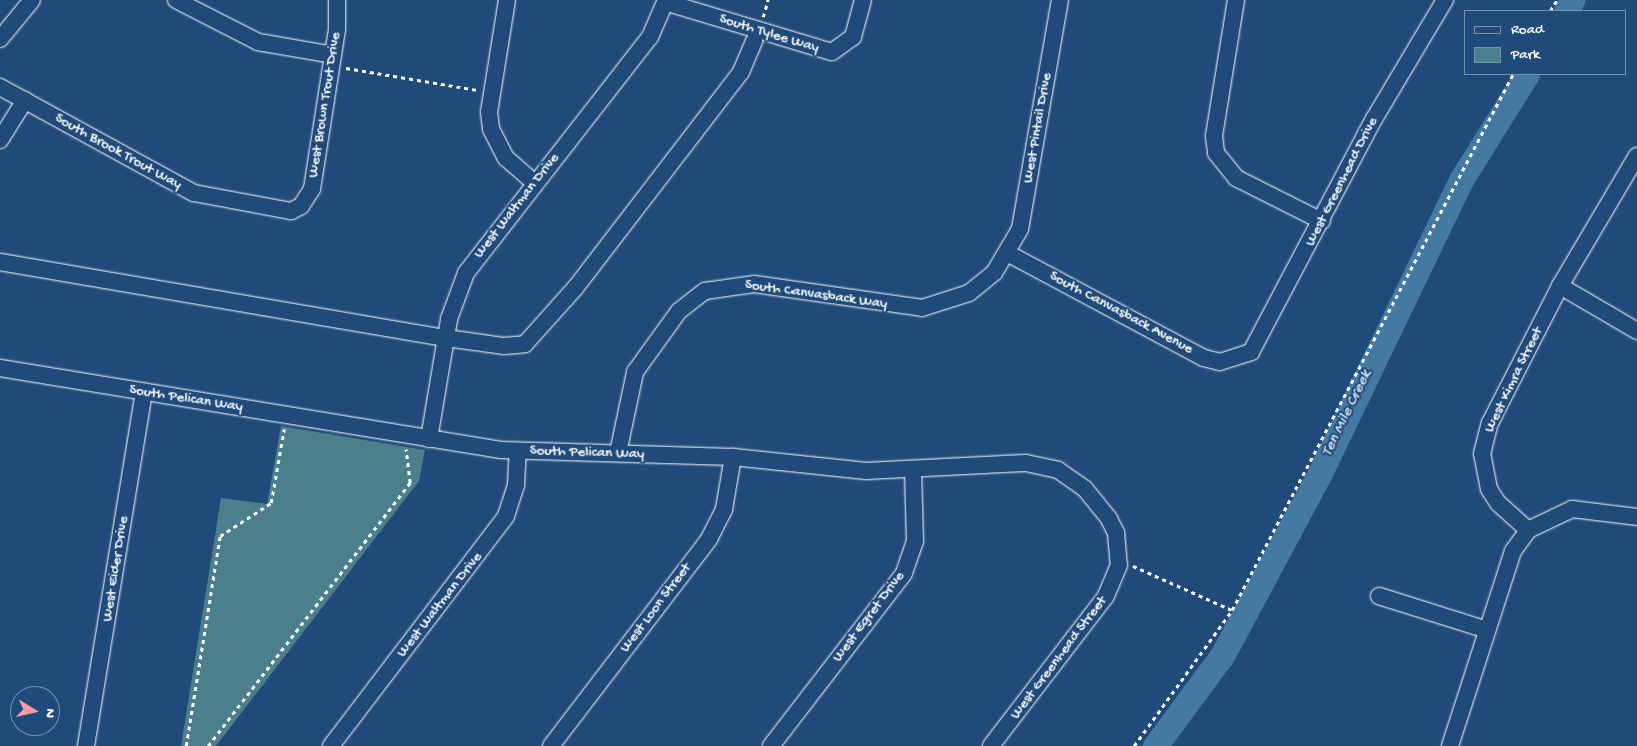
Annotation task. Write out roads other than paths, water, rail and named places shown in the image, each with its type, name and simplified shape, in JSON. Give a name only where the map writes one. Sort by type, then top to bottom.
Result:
[{"type":"street","points":[[0,39],[32,0]]},
{"type":"street","points":[[176,0],[258,42],[333,55]]},
{"type":"street","name":"West Brown Trout Drive","points":[[301,206],[312,189],[333,55],[337,0]]},
{"type":"street","points":[[507,0],[489,112],[491,129],[506,158],[535,183]]},
{"type":"street","name":"South Tylee Way","points":[[665,1],[821,52],[844,47],[860,26],[864,0]]},
{"type":"street","name":"West Pintail Drive","points":[[1009,254],[1024,213],[1060,0]]},
{"type":"street","points":[[1236,0],[1214,136],[1216,153],[1236,178],[1322,221]]},
{"type":"street","name":"West Greenhead Drive","points":[[1236,360],[1261,339],[1374,119],[1445,0]]},
{"type":"street","name":"West Waltman Drive","points":[[429,439],[452,303],[466,273],[650,37],[665,1]]},
{"type":"street","points":[[0,262],[446,338],[504,346],[525,344],[576,287],[741,72],[754,41]]},
{"type":"street","name":"South Brook Trout Way","points":[[0,86],[194,193],[282,211],[301,206]]},
{"type":"street","points":[[0,140],[25,100]]},
{"type":"street","name":"West Kimra Street","points":[[1528,530],[1493,496],[1482,454],[1490,423],[1560,286],[1637,156]]},
{"type":"street","name":"South Canvasback Avenue","points":[[1009,254],[1204,358],[1236,360]]},
{"type":"street","name":"South Canvasback Way","points":[[618,453],[635,372],[679,312],[705,291],[754,284],[922,308],[969,293],[994,273],[1009,254]]},
{"type":"street","points":[[1560,286],[1637,331]]},
{"type":"street","name":"South Pelican Way","points":[[0,368],[429,439],[518,451],[733,457],[866,471],[1026,463],[1058,470],[1085,489],[1109,519],[1116,533],[1126,566]]},
{"type":"street","name":"West Eider Drive","points":[[86,746],[144,392]]},
{"type":"street","name":"West Waltman Drive","points":[[331,746],[506,516],[516,485],[518,451]]},
{"type":"street","name":"West Loon Street","points":[[551,746],[709,539],[724,509],[733,457]]},
{"type":"street","name":"West Egret Drive","points":[[771,746],[904,572],[916,542],[913,469]]},
{"type":"street","points":[[1450,746],[1513,551],[1528,530],[1572,509],[1637,517]]},
{"type":"street","name":"West Greenhead Street","points":[[991,746],[1106,596],[1126,566]]},
{"type":"street","points":[[1379,596],[1488,630]]},
{"type":"waterway","name":"Ten Mile Creek","points":[[1567,10],[1572,0]]},
{"type":"waterway","name":"Ten Mile Creek","points":[[1155,746],[1223,654],[1319,475],[1461,180],[1526,75]]}]
